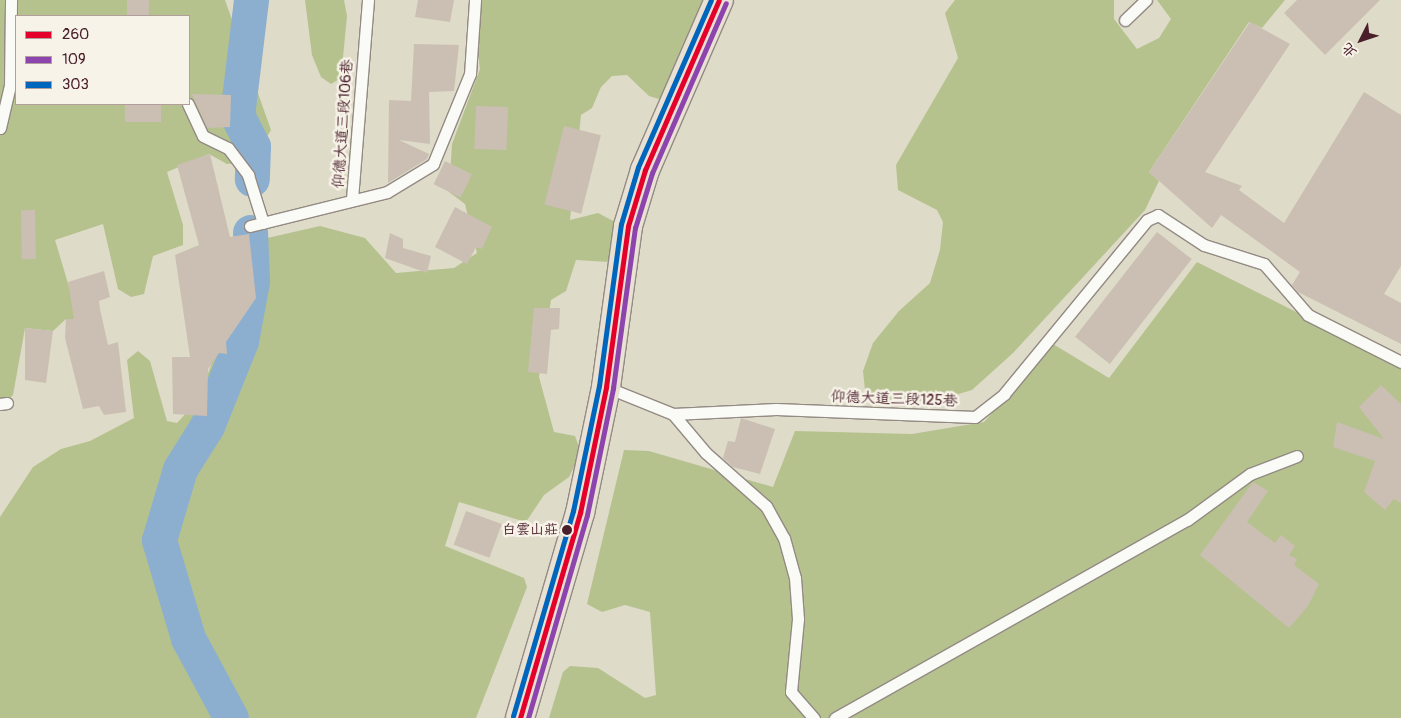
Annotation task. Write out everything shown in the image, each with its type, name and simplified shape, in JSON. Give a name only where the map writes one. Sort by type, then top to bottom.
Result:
[{"type":"main road","points":[[520,718],[580,513],[606,388],[628,226],[645,170],[718,0]]},
{"type":"lane","points":[[0,128],[10,85],[11,0]]},
{"type":"lane","name":"仰德大道三段106巷","points":[[368,0],[352,199],[387,192],[432,164],[470,74],[475,0]]},
{"type":"lane","points":[[1125,20],[1146,0]]},
{"type":"lane","points":[[188,105],[203,136],[228,148],[248,175],[263,223]]},
{"type":"lane","points":[[250,226],[352,199]]},
{"type":"lane","name":"仰德大道三段125巷","points":[[606,388],[673,414],[776,409],[975,417],[1004,394],[1147,220],[1158,215],[1204,245],[1264,264],[1308,314],[1401,362]]},
{"type":"lane","points":[[673,414],[706,452],[766,506],[784,538],[794,578],[798,619],[791,692],[814,718]]},
{"type":"lane","points":[[835,718],[1187,520],[1250,474],[1297,456]]},
{"type":"green space","points":[[0,0],[225,0],[271,130],[252,161],[227,164],[209,154],[167,172],[183,225],[183,245],[153,256],[144,294],[131,297],[118,289],[103,224],[55,240],[79,320],[66,319],[53,331],[25,328],[13,395],[0,406]]},
{"type":"green space","points":[[305,0],[344,0],[347,16],[341,78],[331,84],[321,77],[312,55]]},
{"type":"green space","points":[[471,0],[708,0],[662,100],[649,96],[627,75],[612,76],[601,87],[592,108],[581,115],[570,220],[598,213],[619,224],[618,240],[609,262],[576,260],[566,291],[551,300],[539,377],[554,432],[575,436],[581,453],[569,477],[544,495],[526,522],[459,502],[445,546],[524,578],[527,587],[476,718],[0,718],[0,517],[33,467],[61,449],[90,441],[134,418],[127,360],[138,351],[150,361],[167,421],[177,423],[199,399],[245,269],[263,239],[320,226],[365,238],[396,273],[454,268],[477,253],[465,204],[449,192],[452,144],[480,69]]},
{"type":"green space","points":[[955,0],[1114,0],[1114,19],[1137,49],[1159,38],[1171,19],[1157,0],[1285,0],[1262,28],[1249,22],[1149,172],[1159,181],[1145,210],[1013,353],[972,390],[935,401],[878,401],[865,390],[863,371],[873,343],[899,311],[930,283],[940,250],[943,222],[937,210],[898,190],[896,165],[958,58],[945,13]]},
{"type":"green space","points":[[1197,262],[1304,316],[1401,358],[1401,718],[549,718],[563,672],[570,666],[598,668],[645,698],[656,695],[650,612],[625,605],[602,612],[587,604],[624,450],[649,451],[773,487],[795,431],[912,434],[984,422],[1053,344],[1109,378]]},
{"type":"building","points":[[127,0],[149,0],[149,15],[127,15]]},
{"type":"building","points":[[418,0],[454,0],[450,22],[415,17]]},
{"type":"building","points":[[1297,0],[1380,0],[1325,55],[1284,13]]},
{"type":"building","points":[[1250,22],[1290,44],[1205,172],[1242,186],[1239,190],[1284,223],[1364,92],[1401,115],[1401,266],[1384,294],[1401,303],[1401,344],[1298,292],[1292,285],[1300,272],[1221,215],[1212,228],[1149,172]]},
{"type":"building","points":[[414,44],[459,45],[454,91],[429,92],[430,144],[399,140],[429,154],[427,159],[388,183],[389,100],[411,101]]},
{"type":"building","points":[[192,94],[231,95],[230,127],[207,128]]},
{"type":"building","points":[[125,105],[161,105],[161,122],[125,122]]},
{"type":"building","points":[[476,106],[508,107],[506,150],[474,149]]},
{"type":"building","points":[[564,126],[601,135],[581,214],[544,205]]},
{"type":"building","points":[[210,154],[230,237],[249,234],[256,298],[226,342],[227,354],[219,353],[208,369],[207,416],[173,414],[172,357],[190,357],[175,255],[199,245],[177,165]]},
{"type":"building","points":[[445,161],[472,174],[461,198],[434,184]]},
{"type":"building","points":[[455,207],[492,227],[482,249],[476,247],[467,264],[435,247]]},
{"type":"building","points":[[21,210],[35,210],[36,259],[22,259]]},
{"type":"building","points":[[1157,232],[1192,259],[1110,364],[1075,337]]},
{"type":"building","points":[[390,233],[403,239],[403,248],[431,256],[427,273],[385,258]]},
{"type":"building","points":[[104,271],[110,297],[99,301],[100,309],[108,345],[118,342],[126,412],[104,415],[99,406],[83,409],[65,338],[66,319],[74,319],[68,282]]},
{"type":"building","points":[[534,308],[560,308],[559,329],[551,330],[547,374],[528,372]]},
{"type":"building","points":[[25,328],[53,331],[46,383],[25,380]]},
{"type":"building","points":[[1381,385],[1401,404],[1401,503],[1394,499],[1385,510],[1364,492],[1375,461],[1333,447],[1337,422],[1384,439],[1359,407]]},
{"type":"building","points":[[741,418],[775,429],[760,474],[733,467],[723,458],[728,441],[735,442]]},
{"type":"building","points":[[1253,482],[1268,491],[1247,522],[1275,543],[1281,535],[1295,546],[1289,555],[1297,559],[1294,565],[1319,584],[1308,606],[1289,628],[1200,555]]},
{"type":"building","points":[[466,511],[502,524],[489,558],[454,545]]},
{"type":"waterway","points":[[251,0],[237,115],[253,146],[252,179]]},
{"type":"waterway","points":[[231,718],[188,638],[159,540],[180,469],[207,426],[241,341],[252,281],[250,232]]},
{"type":"transit line","name":"303","points":[[513,716],[573,511],[599,386],[621,224],[638,167],[711,0]]},
{"type":"transit line","name":"260","points":[[520,718],[580,513],[606,387],[628,226],[645,170],[719,0]]},
{"type":"transit line","name":"109","points":[[528,718],[587,515],[613,388],[635,228],[652,173],[726,3]]},
{"type":"place","name":"白雲山莊","points":[[567,530]]}]
